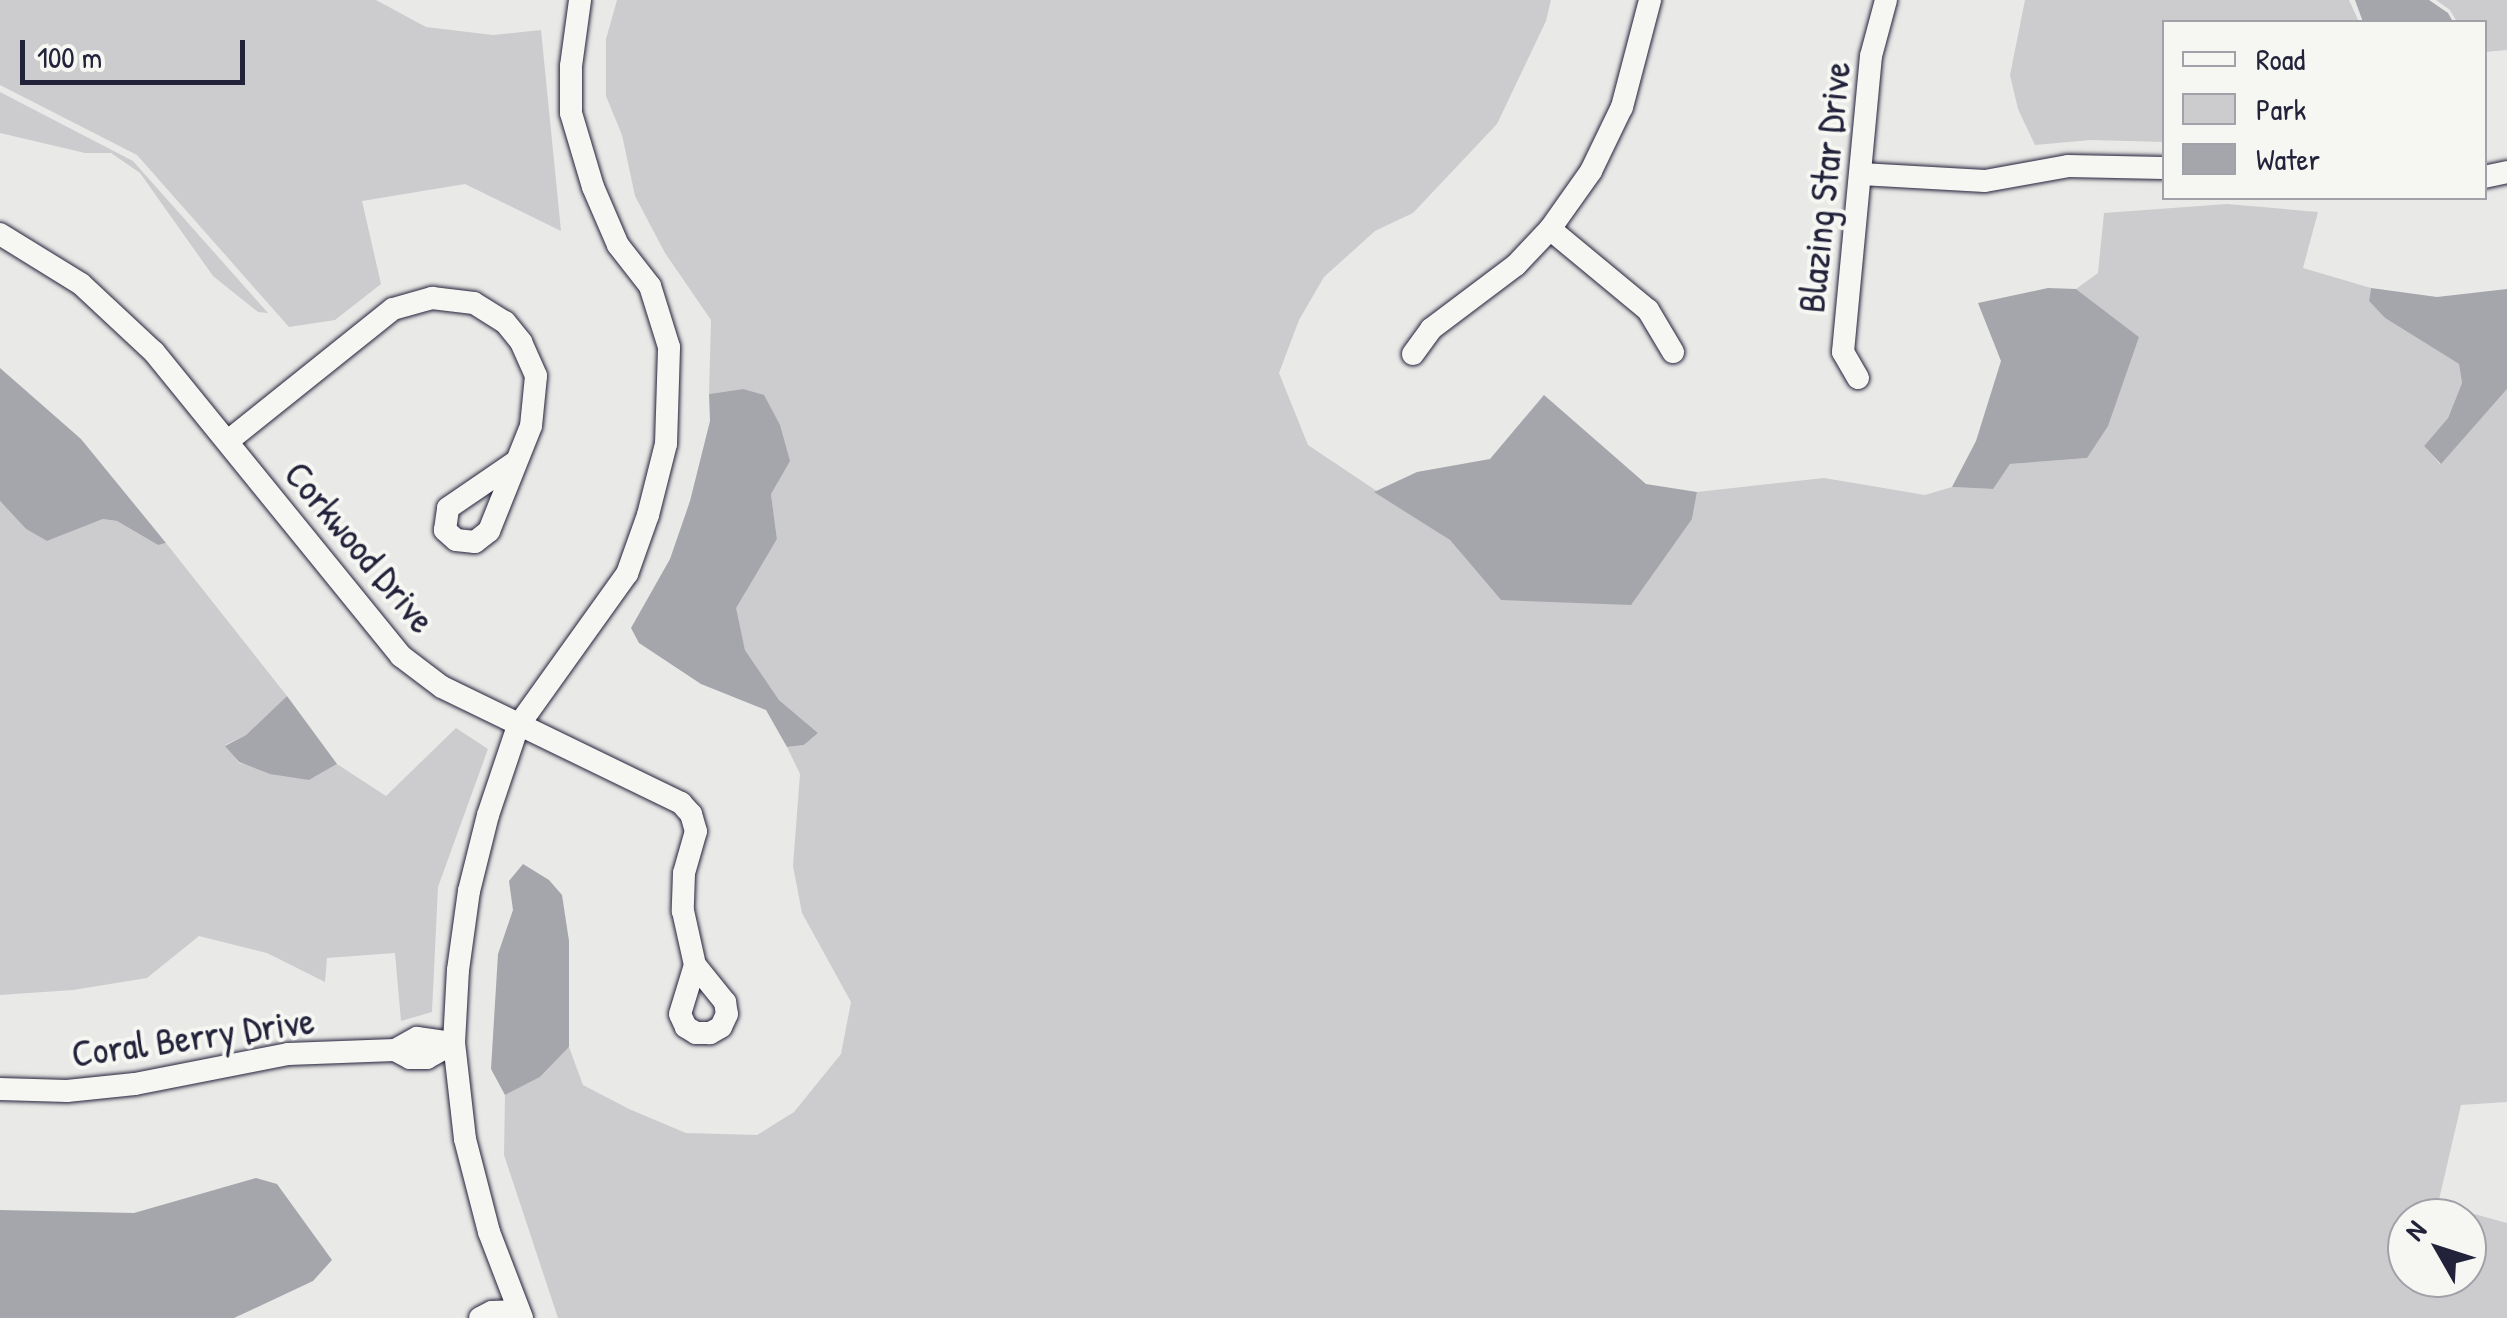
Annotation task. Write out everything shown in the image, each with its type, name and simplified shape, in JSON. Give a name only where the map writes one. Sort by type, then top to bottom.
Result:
[{"type":"street","points":[[480,1318],[492,1312],[517,1316],[489,1232],[465,1140],[454,1043],[458,970],[470,891],[488,816],[518,726],[627,574],[648,515],[666,444],[669,347],[650,286],[618,245],[593,188],[571,113],[571,66],[580,0]]},
{"type":"street","points":[[1414,354],[1431,329],[1516,265],[1550,228],[1609,138],[1634,72],[1650,0]]},
{"type":"street","name":"Blazing Star Drive","points":[[1858,378],[1843,352],[1871,56],[1886,0]]},
{"type":"street","points":[[1860,174],[1985,181],[2068,166],[2162,168]]},
{"type":"street","points":[[1550,228],[1648,310],[1672,352]]},
{"type":"street","name":"Corkwood Drive","points":[[0,234],[82,284],[154,352],[401,656],[442,687],[681,803],[691,814],[696,831],[684,872],[683,911],[695,965]]},
{"type":"street","points":[[228,441],[394,308],[432,298],[474,303],[506,322],[521,342],[536,376],[532,426],[514,462]]},
{"type":"street","name":"Coral Berry Drive","points":[[0,1089],[67,1091],[208,1072],[288,1054],[396,1050],[410,1058],[428,1058],[454,1043]]},
{"type":"green space","points":[[0,0],[376,0],[426,27],[493,35],[541,30],[561,231],[465,184],[362,201],[381,284],[335,320],[289,327],[137,155],[0,85]]},
{"type":"green space","points":[[617,0],[1551,0],[1546,21],[1497,124],[1413,213],[1375,231],[1324,277],[1299,320],[1279,373],[1308,445],[1450,540],[1501,600],[1692,519],[1697,492],[1824,478],[1925,495],[1952,487],[1992,489],[2010,464],[2087,458],[2139,337],[2076,289],[2098,273],[2104,213],[2227,204],[2318,212],[2303,268],[2371,288],[2369,301],[2385,318],[2459,364],[2462,383],[2448,418],[2424,446],[2440,464],[2507,389],[2507,1102],[2461,1105],[2439,1198],[2387,1198],[2387,1298],[2487,1298],[2487,1217],[2507,1223],[2507,1318],[558,1318],[504,1155],[505,1095],[540,1077],[569,1047],[583,1085],[629,1109],[686,1133],[757,1135],[794,1112],[841,1054],[851,1002],[802,913],[793,866],[800,774],[787,747],[804,745],[818,733],[779,700],[745,650],[735,607],[777,539],[771,494],[743,389],[709,394],[711,320],[665,253],[635,196],[622,135],[606,96],[606,39]]},
{"type":"green space","points":[[2025,0],[2349,0],[2358,20],[2162,20],[2162,142],[2091,140],[2035,145],[2018,109],[2010,75]]},
{"type":"green space","points":[[2436,0],[2507,0],[2507,50],[2487,52],[2487,20],[2456,20]]},
{"type":"green space","points":[[0,92],[133,161],[268,313],[258,312],[213,276],[140,173],[111,153],[85,153],[0,133]]},
{"type":"green space","points":[[0,501],[26,529],[47,541],[103,519],[117,521],[158,545],[166,543],[287,696],[246,735],[225,745],[239,763],[309,780],[337,764],[386,796],[456,728],[488,749],[438,887],[432,1012],[401,1021],[395,953],[327,958],[325,982],[267,953],[199,936],[147,978],[73,990],[0,995]]},
{"type":"water","points":[[2355,0],[2429,0],[2452,20],[2362,20]]},
{"type":"water","points":[[2048,288],[2076,289],[2139,337],[2108,426],[2087,458],[2010,464],[1993,489],[1952,487],[1976,441],[2001,361],[1978,303]]},
{"type":"water","points":[[2371,288],[2437,297],[2507,289],[2507,389],[2441,464],[2424,446],[2448,418],[2462,383],[2459,364],[2385,318],[2369,301]]},
{"type":"water","points":[[0,368],[81,439],[166,543],[158,545],[117,521],[103,519],[47,541],[26,529],[0,501]]},
{"type":"water","points":[[743,389],[764,395],[780,425],[790,461],[771,494],[777,539],[736,608],[745,650],[779,700],[818,733],[804,745],[787,747],[766,710],[701,684],[639,643],[631,628],[670,559],[690,501],[710,421],[709,394]]},
{"type":"water","points":[[1544,395],[1646,484],[1697,492],[1692,519],[1631,605],[1501,600],[1450,540],[1374,492],[1417,472],[1490,459]]},
{"type":"water","points":[[287,696],[337,764],[309,780],[270,774],[239,762],[225,746],[246,735]]},
{"type":"water","points":[[523,864],[549,880],[562,895],[569,941],[569,1047],[540,1077],[505,1095],[491,1069],[498,954],[513,910],[509,881]]},
{"type":"water","points":[[256,1178],[277,1184],[332,1260],[313,1281],[234,1318],[0,1318],[0,1210],[134,1213]]}]
